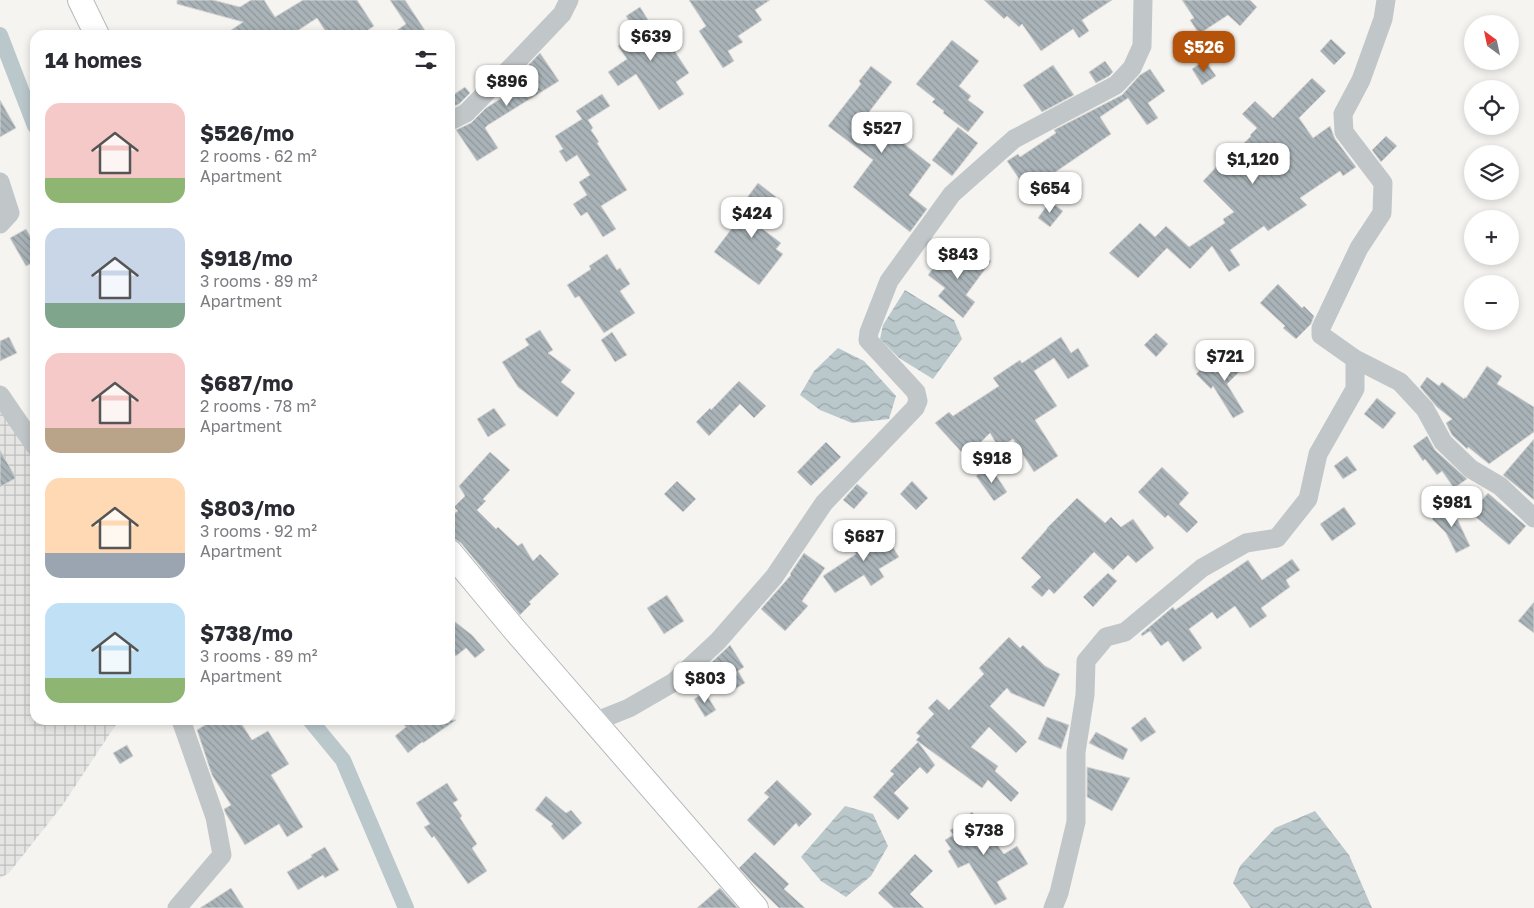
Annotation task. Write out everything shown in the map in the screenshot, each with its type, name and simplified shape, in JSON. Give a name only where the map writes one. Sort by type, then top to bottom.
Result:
[{"type":"main road","points":[[80,0],[95,30]]},
{"type":"main road","points":[[455,558],[514,629],[756,908]]},
{"type":"street","points":[[455,118],[466,113],[562,14],[569,0]]},
{"type":"street","points":[[594,722],[629,708],[674,682],[718,641],[774,577],[824,503],[916,408],[918,401],[916,392],[868,340],[869,332],[889,281],[952,194],[1014,139],[1116,85],[1132,68],[1142,46],[1143,0]]},
{"type":"street","points":[[1386,0],[1383,19],[1361,80],[1343,114],[1344,132],[1383,183],[1382,213],[1359,248],[1321,328],[1321,335],[1355,359],[1400,382],[1425,409],[1443,442],[1471,468],[1500,486],[1534,518]]},
{"type":"street","points":[[0,182],[10,213],[0,224]]},
{"type":"street","points":[[1053,908],[1060,893],[1076,822],[1076,752],[1085,695],[1086,661],[1106,637],[1125,632],[1202,568],[1246,543],[1277,538],[1308,499],[1318,454],[1355,389],[1355,359]]},
{"type":"street","points":[[0,395],[30,439]]},
{"type":"street","points":[[177,908],[222,855],[215,817],[183,725]]},
{"type":"shaded area","points":[[0,407],[30,453],[30,725],[116,725],[62,806],[9,873],[0,878]]},
{"type":"water","points":[[905,290],[954,320],[962,339],[933,379],[899,358],[880,339],[883,325]]},
{"type":"water","points":[[838,348],[864,361],[896,396],[889,419],[852,423],[820,410],[800,395],[814,371]]},
{"type":"water","points":[[845,806],[873,814],[888,846],[871,876],[846,897],[821,881],[801,857]]},
{"type":"water","points":[[1315,811],[1349,855],[1372,908],[1251,908],[1233,883],[1240,866],[1275,828]]},
{"type":"building","points":[[177,0],[213,0],[240,7],[251,0],[264,0],[275,17],[303,0],[357,0],[374,26],[368,30],[325,30],[317,18],[299,30],[231,30],[243,22],[177,4]]},
{"type":"building","points":[[390,0],[405,0],[425,30],[397,30],[406,24]]},
{"type":"building","points":[[689,0],[770,0],[755,10],[762,20],[738,36],[743,42],[728,51],[734,61],[723,68],[699,31],[706,26]]},
{"type":"building","points":[[984,0],[1112,0],[1082,20],[1089,31],[1079,38],[1073,29],[1041,51],[1022,24],[1019,27],[1007,16],[1004,19]]},
{"type":"building","points":[[1182,0],[1250,0],[1257,7],[1240,26],[1228,15],[1199,34],[1190,20],[1194,18]]},
{"type":"building","points":[[640,7],[658,36],[669,29],[676,40],[670,44],[689,73],[676,82],[684,94],[659,110],[636,74],[618,86],[608,72],[627,59],[618,46],[637,34],[626,16]]},
{"type":"building","points":[[1331,39],[1346,53],[1334,65],[1320,51]]},
{"type":"building","points":[[952,40],[979,61],[959,86],[971,96],[968,100],[984,112],[968,132],[943,113],[944,111],[932,102],[935,99],[916,84]]},
{"type":"building","points":[[540,53],[559,81],[488,125],[485,128],[498,148],[477,161],[456,130],[471,123],[486,108],[522,85],[517,77]]},
{"type":"building","points":[[1205,60],[1216,76],[1202,85],[1192,69]]},
{"type":"building","points":[[1105,61],[1113,72],[1096,83],[1089,72]]},
{"type":"building","points":[[1053,65],[1074,95],[1042,112],[1023,85]]},
{"type":"building","points":[[871,66],[892,82],[869,112],[871,114],[869,116],[931,165],[909,195],[927,209],[910,232],[853,187],[873,160],[828,126],[861,84],[859,81]]},
{"type":"building","points":[[1150,69],[1165,91],[1148,103],[1158,118],[1147,125],[1128,98],[1100,117],[1111,134],[1054,173],[1063,186],[1045,198],[1032,180],[1024,186],[1007,161],[1018,154],[1020,157],[1056,133],[1054,130],[1122,95],[1140,75]]},
{"type":"building","points":[[1312,78],[1326,91],[1299,118],[1313,138],[1330,126],[1335,139],[1356,167],[1343,176],[1340,171],[1300,198],[1307,205],[1268,231],[1264,226],[1230,250],[1240,265],[1229,272],[1212,246],[1190,269],[1167,248],[1138,278],[1109,253],[1140,223],[1155,237],[1166,226],[1189,247],[1225,223],[1223,219],[1234,212],[1203,181],[1220,163],[1223,165],[1257,128],[1242,114],[1255,101],[1273,118]]},
{"type":"building","points":[[465,87],[470,93],[455,106],[455,94]]},
{"type":"building","points":[[602,94],[610,106],[588,120],[593,128],[591,130],[599,142],[597,143],[627,190],[601,206],[616,229],[603,237],[587,212],[581,216],[573,204],[587,195],[579,182],[590,175],[577,155],[566,162],[559,151],[563,149],[555,136],[582,119],[576,111]]},
{"type":"building","points":[[0,100],[16,128],[0,137]]},
{"type":"building","points":[[958,127],[978,143],[952,176],[932,160]]},
{"type":"building","points":[[1386,136],[1397,146],[1381,162],[1372,150]]},
{"type":"building","points":[[758,183],[776,197],[756,224],[781,243],[776,249],[783,254],[759,285],[714,252],[745,211],[740,207]]},
{"type":"building","points":[[1050,201],[1063,211],[1050,227],[1038,218]]},
{"type":"building","points":[[26,229],[30,236],[30,264],[26,266],[10,238]]},
{"type":"building","points":[[947,250],[968,266],[978,252],[991,261],[966,295],[975,302],[963,318],[938,296],[945,288],[928,275]]},
{"type":"building","points":[[607,254],[617,270],[620,268],[630,284],[620,291],[635,313],[604,333],[579,296],[575,298],[567,285],[591,269],[589,266]]},
{"type":"building","points":[[1278,284],[1302,308],[1304,306],[1314,316],[1311,324],[1296,339],[1260,303]]},
{"type":"building","points":[[540,330],[553,350],[548,353],[571,370],[561,382],[575,393],[557,417],[518,387],[502,362],[529,345],[525,339]]},
{"type":"building","points":[[612,332],[627,355],[615,362],[601,340]]},
{"type":"building","points":[[1156,333],[1168,344],[1156,357],[1144,345]]},
{"type":"building","points":[[9,337],[17,353],[0,361],[0,341]]},
{"type":"building","points":[[1061,337],[1071,353],[1078,348],[1089,366],[1068,379],[1054,358],[1034,371],[1057,406],[1035,420],[1058,456],[1034,472],[1013,439],[999,448],[990,433],[966,457],[935,423],[949,412],[953,416],[999,386],[993,378],[1020,360],[1022,363]]},
{"type":"building","points":[[1236,352],[1248,363],[1227,384],[1244,412],[1233,418],[1213,386],[1211,389],[1196,374],[1206,364],[1215,373]]},
{"type":"building","points":[[1487,366],[1502,376],[1497,384],[1534,407],[1534,432],[1489,464],[1468,447],[1467,449],[1452,435],[1446,423],[1452,419],[1437,407],[1420,387],[1427,377],[1439,386],[1442,382],[1464,399]]},
{"type":"building","points":[[739,381],[766,406],[754,418],[740,404],[709,436],[696,422],[710,408],[711,410]]},
{"type":"building","points":[[1377,398],[1396,413],[1383,429],[1364,414]]},
{"type":"building","points":[[494,408],[506,425],[488,437],[477,419]]},
{"type":"building","points":[[1427,436],[1435,450],[1467,479],[1454,488],[1442,471],[1437,475],[1425,459],[1423,461],[1413,446]]},
{"type":"building","points":[[1534,439],[1534,500],[1503,475]]},
{"type":"building","points":[[826,442],[841,457],[811,486],[797,472]]},
{"type":"building","points":[[0,450],[16,478],[0,487]]},
{"type":"building","points":[[490,452],[510,470],[483,499],[486,501],[477,510],[496,529],[498,527],[518,546],[522,543],[533,561],[540,554],[559,574],[529,602],[531,604],[520,615],[461,543],[455,539],[455,513],[458,511],[455,506],[465,496],[459,486]]},
{"type":"building","points":[[1347,456],[1357,470],[1343,479],[1334,466]]},
{"type":"building","points":[[990,466],[1007,492],[994,501],[976,476]]},
{"type":"building","points":[[1162,467],[1189,493],[1179,504],[1198,522],[1187,533],[1168,515],[1165,518],[1138,492]]},
{"type":"building","points":[[677,481],[696,499],[683,512],[664,494]]},
{"type":"building","points":[[912,481],[928,498],[916,510],[900,494]]},
{"type":"building","points":[[857,484],[868,493],[854,509],[843,500]]},
{"type":"building","points":[[1488,493],[1526,526],[1509,545],[1471,513]]},
{"type":"building","points":[[1077,498],[1105,523],[1111,517],[1121,527],[1133,519],[1154,548],[1136,563],[1128,555],[1113,570],[1094,552],[1054,594],[1049,589],[1042,597],[1031,587],[1041,577],[1021,558]]},
{"type":"building","points":[[1449,502],[1470,546],[1456,553],[1446,533],[1432,519]]},
{"type":"building","points":[[1344,507],[1356,524],[1332,541],[1320,524]]},
{"type":"building","points":[[882,525],[889,537],[887,538],[899,557],[879,569],[884,577],[871,586],[864,575],[835,593],[823,576],[856,554],[853,549],[871,537],[868,533]]},
{"type":"building","points":[[804,553],[825,568],[802,601],[808,606],[785,631],[761,609],[791,575]]},
{"type":"building","points":[[1292,559],[1300,570],[1286,580],[1290,587],[1261,608],[1267,616],[1250,628],[1235,606],[1217,619],[1212,612],[1189,629],[1202,648],[1183,662],[1168,641],[1161,646],[1150,631],[1142,636],[1141,634],[1173,607],[1175,610],[1248,560],[1262,580]]},
{"type":"building","points":[[1108,573],[1117,581],[1093,607],[1083,597]]},
{"type":"building","points":[[667,595],[684,621],[664,634],[647,608]]},
{"type":"building","points":[[1534,602],[1534,633],[1518,621]]},
{"type":"building","points":[[455,622],[472,635],[485,650],[475,658],[466,648],[456,656]]},
{"type":"building","points":[[1009,637],[1020,648],[1023,645],[1045,666],[1060,674],[1044,707],[1011,693],[1007,688],[990,706],[1027,742],[1016,753],[989,727],[971,747],[998,766],[995,771],[1019,793],[1011,802],[988,780],[982,788],[916,740],[920,736],[916,733],[934,714],[928,708],[937,699],[949,710],[984,674],[979,668]]},
{"type":"building","points":[[730,645],[744,667],[738,671],[745,683],[735,689],[728,678],[724,680],[712,662]]},
{"type":"building","points":[[705,692],[716,710],[705,717],[694,699]]},
{"type":"building","points":[[1047,717],[1069,725],[1061,749],[1038,739]]},
{"type":"building","points":[[1145,717],[1156,732],[1141,742],[1131,728]]},
{"type":"building","points":[[205,725],[242,725],[252,740],[268,731],[289,764],[271,775],[303,827],[287,837],[279,824],[245,845],[226,814],[224,809],[231,805],[212,775],[197,730]]},
{"type":"building","points":[[404,725],[449,725],[408,753],[395,736],[406,727]]},
{"type":"building","points":[[1096,732],[1128,749],[1123,760],[1089,743]]},
{"type":"building","points":[[918,742],[935,765],[927,774],[920,767],[894,793],[909,808],[898,820],[873,797],[894,774],[890,771]]},
{"type":"building","points":[[127,745],[133,756],[120,764],[113,753]]},
{"type":"building","points":[[1087,767],[1130,778],[1112,811],[1087,797]]},
{"type":"building","points":[[777,780],[812,814],[799,827],[796,823],[774,846],[747,820],[769,797],[764,793]]},
{"type":"building","points":[[447,783],[458,800],[453,803],[462,816],[460,818],[477,844],[472,848],[487,871],[468,884],[434,836],[432,838],[424,827],[430,824],[416,803]]},
{"type":"building","points":[[546,796],[566,813],[571,810],[582,823],[563,840],[551,826],[553,824],[535,810]]},
{"type":"building","points":[[972,812],[1004,854],[1017,846],[1028,864],[997,882],[1007,899],[995,905],[969,863],[958,868],[948,851],[951,849],[945,840],[953,835],[950,830],[961,824],[960,822]]},
{"type":"building","points":[[325,847],[339,870],[325,878],[323,875],[298,890],[287,872]]},
{"type":"building","points":[[755,852],[789,884],[784,889],[805,908],[779,908],[739,868]]},
{"type":"building","points":[[915,854],[933,871],[910,894],[924,908],[894,908],[878,893]]},
{"type":"building","points":[[231,888],[244,908],[200,908]]},
{"type":"building","points":[[720,888],[738,908],[697,908]]},
{"type":"waterway","points":[[0,35],[30,113]]},
{"type":"waterway","points":[[314,725],[343,760],[406,908]]}]
